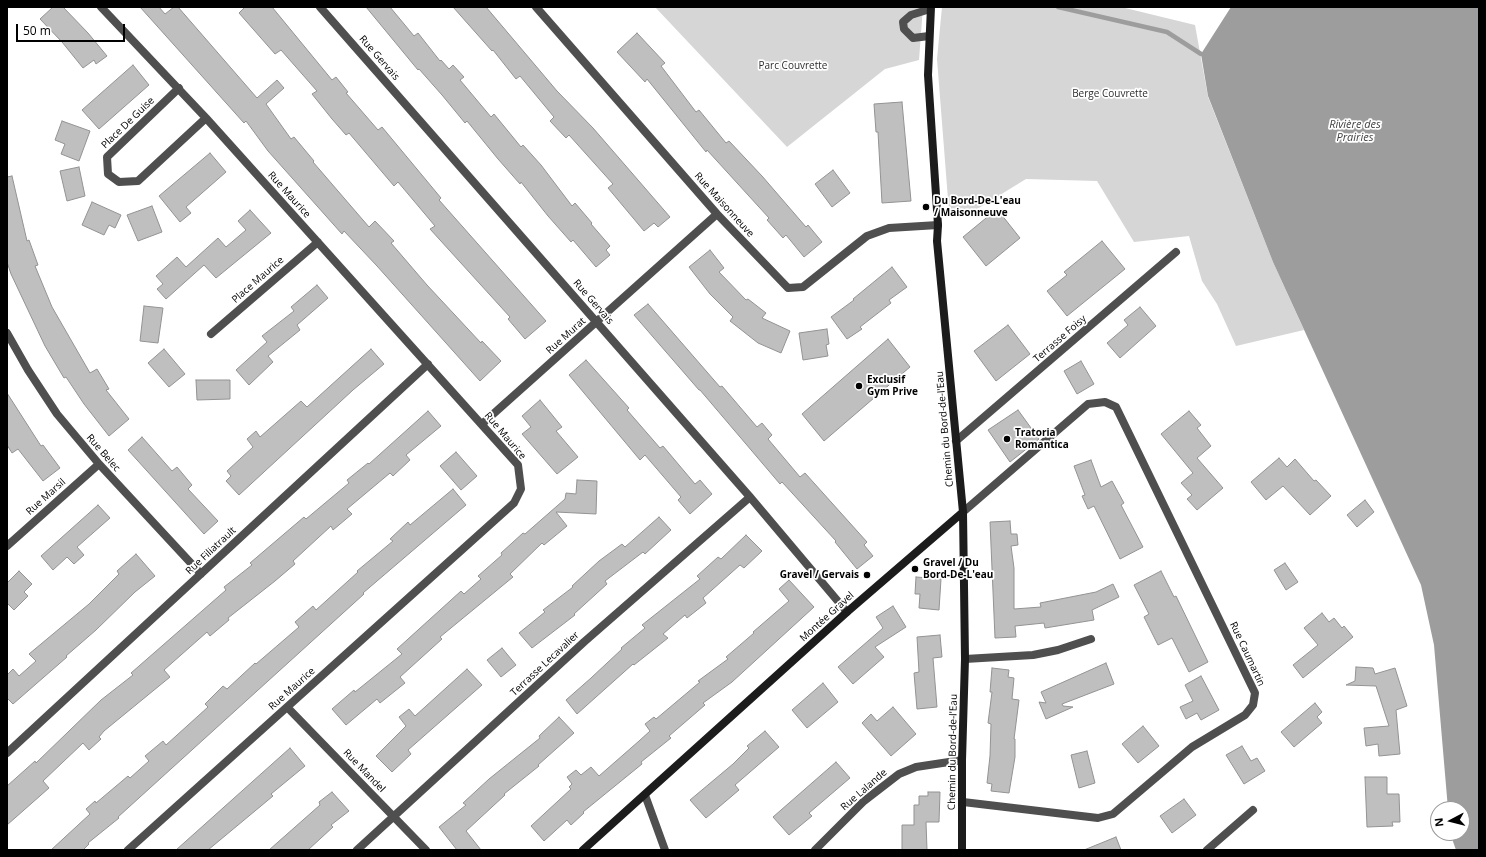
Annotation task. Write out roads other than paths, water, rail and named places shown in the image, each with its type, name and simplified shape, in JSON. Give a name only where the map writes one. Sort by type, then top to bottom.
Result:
[{"type":"street","name":"Rue Maurice","points":[[101,7],[179,88],[518,465],[521,489],[514,503],[128,850]]},
{"type":"street","name":"Rue Gervais","points":[[320,7],[750,497],[848,612]]},
{"type":"street","name":"Rue Maisonneuve","points":[[536,7],[718,214],[788,288],[803,287],[867,236],[889,228],[938,225]]},
{"type":"street","name":"Chemin du Bord-de-l'Eau","points":[[930,8],[928,75],[938,225],[937,241],[963,512],[965,659],[962,760],[962,850]]},
{"type":"street","points":[[929,36],[913,38],[904,29],[903,22],[911,15],[930,8]]},
{"type":"street","name":"Place De Guise","points":[[179,88],[107,157],[108,174],[119,182],[138,180],[206,118]]},
{"type":"street","name":"Rue Murat","points":[[482,424],[718,214]]},
{"type":"street","name":"Place Maurice","points":[[211,334],[318,242]]},
{"type":"street","name":"Terrasse Foisy","points":[[956,441],[1176,252]]},
{"type":"street","name":"Rue Belec","points":[[7,332],[28,370],[57,414],[98,464],[201,574]]},
{"type":"street","name":"Rue Filiatrault","points":[[7,753],[428,364]]},
{"type":"street","name":"Rue Caumartin","points":[[963,802],[1098,818],[1113,814],[1192,746],[1245,715],[1253,705],[1255,693],[1116,407],[1105,402],[1088,404]]},
{"type":"street","name":"Montée Gravel","points":[[583,850],[848,612],[1088,404]]},
{"type":"street","name":"Rue Marsil","points":[[7,546],[98,464]]},
{"type":"street","name":"Terrasse Lecavalier","points":[[357,850],[395,817],[584,642],[750,497]]},
{"type":"street","points":[[965,659],[1033,655],[1058,650],[1091,638]]},
{"type":"street","name":"Rue Mandel","points":[[287,707],[426,850]]},
{"type":"street","name":"Rue Lalande","points":[[815,850],[864,801],[898,774],[916,767],[962,760]]},
{"type":"street","points":[[644,795],[665,850]]},
{"type":"street","points":[[1207,850],[1253,810]]},
{"type":"water","name":"Rivière des Prairies","points":[[1231,7],[1479,7],[1479,850],[1456,850],[1453,841],[1470,841],[1470,801],[1447,801],[1434,645],[1421,585],[1273,262],[1208,96],[1201,54]]},
{"type":"waterway","points":[[1058,7],[1167,32],[1201,54]]},
{"type":"place","name":"Du Bord-De-L'eau / Maisonneuve","points":[[926,207]]},
{"type":"place","name":"Exclusif Gym Prive","points":[[859,386]]},
{"type":"place","name":"Tratoria Romantica","points":[[1007,439]]},
{"type":"place","name":"Gravel / Du Bord-De-L'eau","points":[[915,569]]},
{"type":"place","name":"Gravel / Gervais","points":[[867,575]]},
{"type":"park label","name":"Parc Couvrette","points":[[793,66]]},
{"type":"park label","name":"Berge Couvrette","points":[[1110,94]]}]
